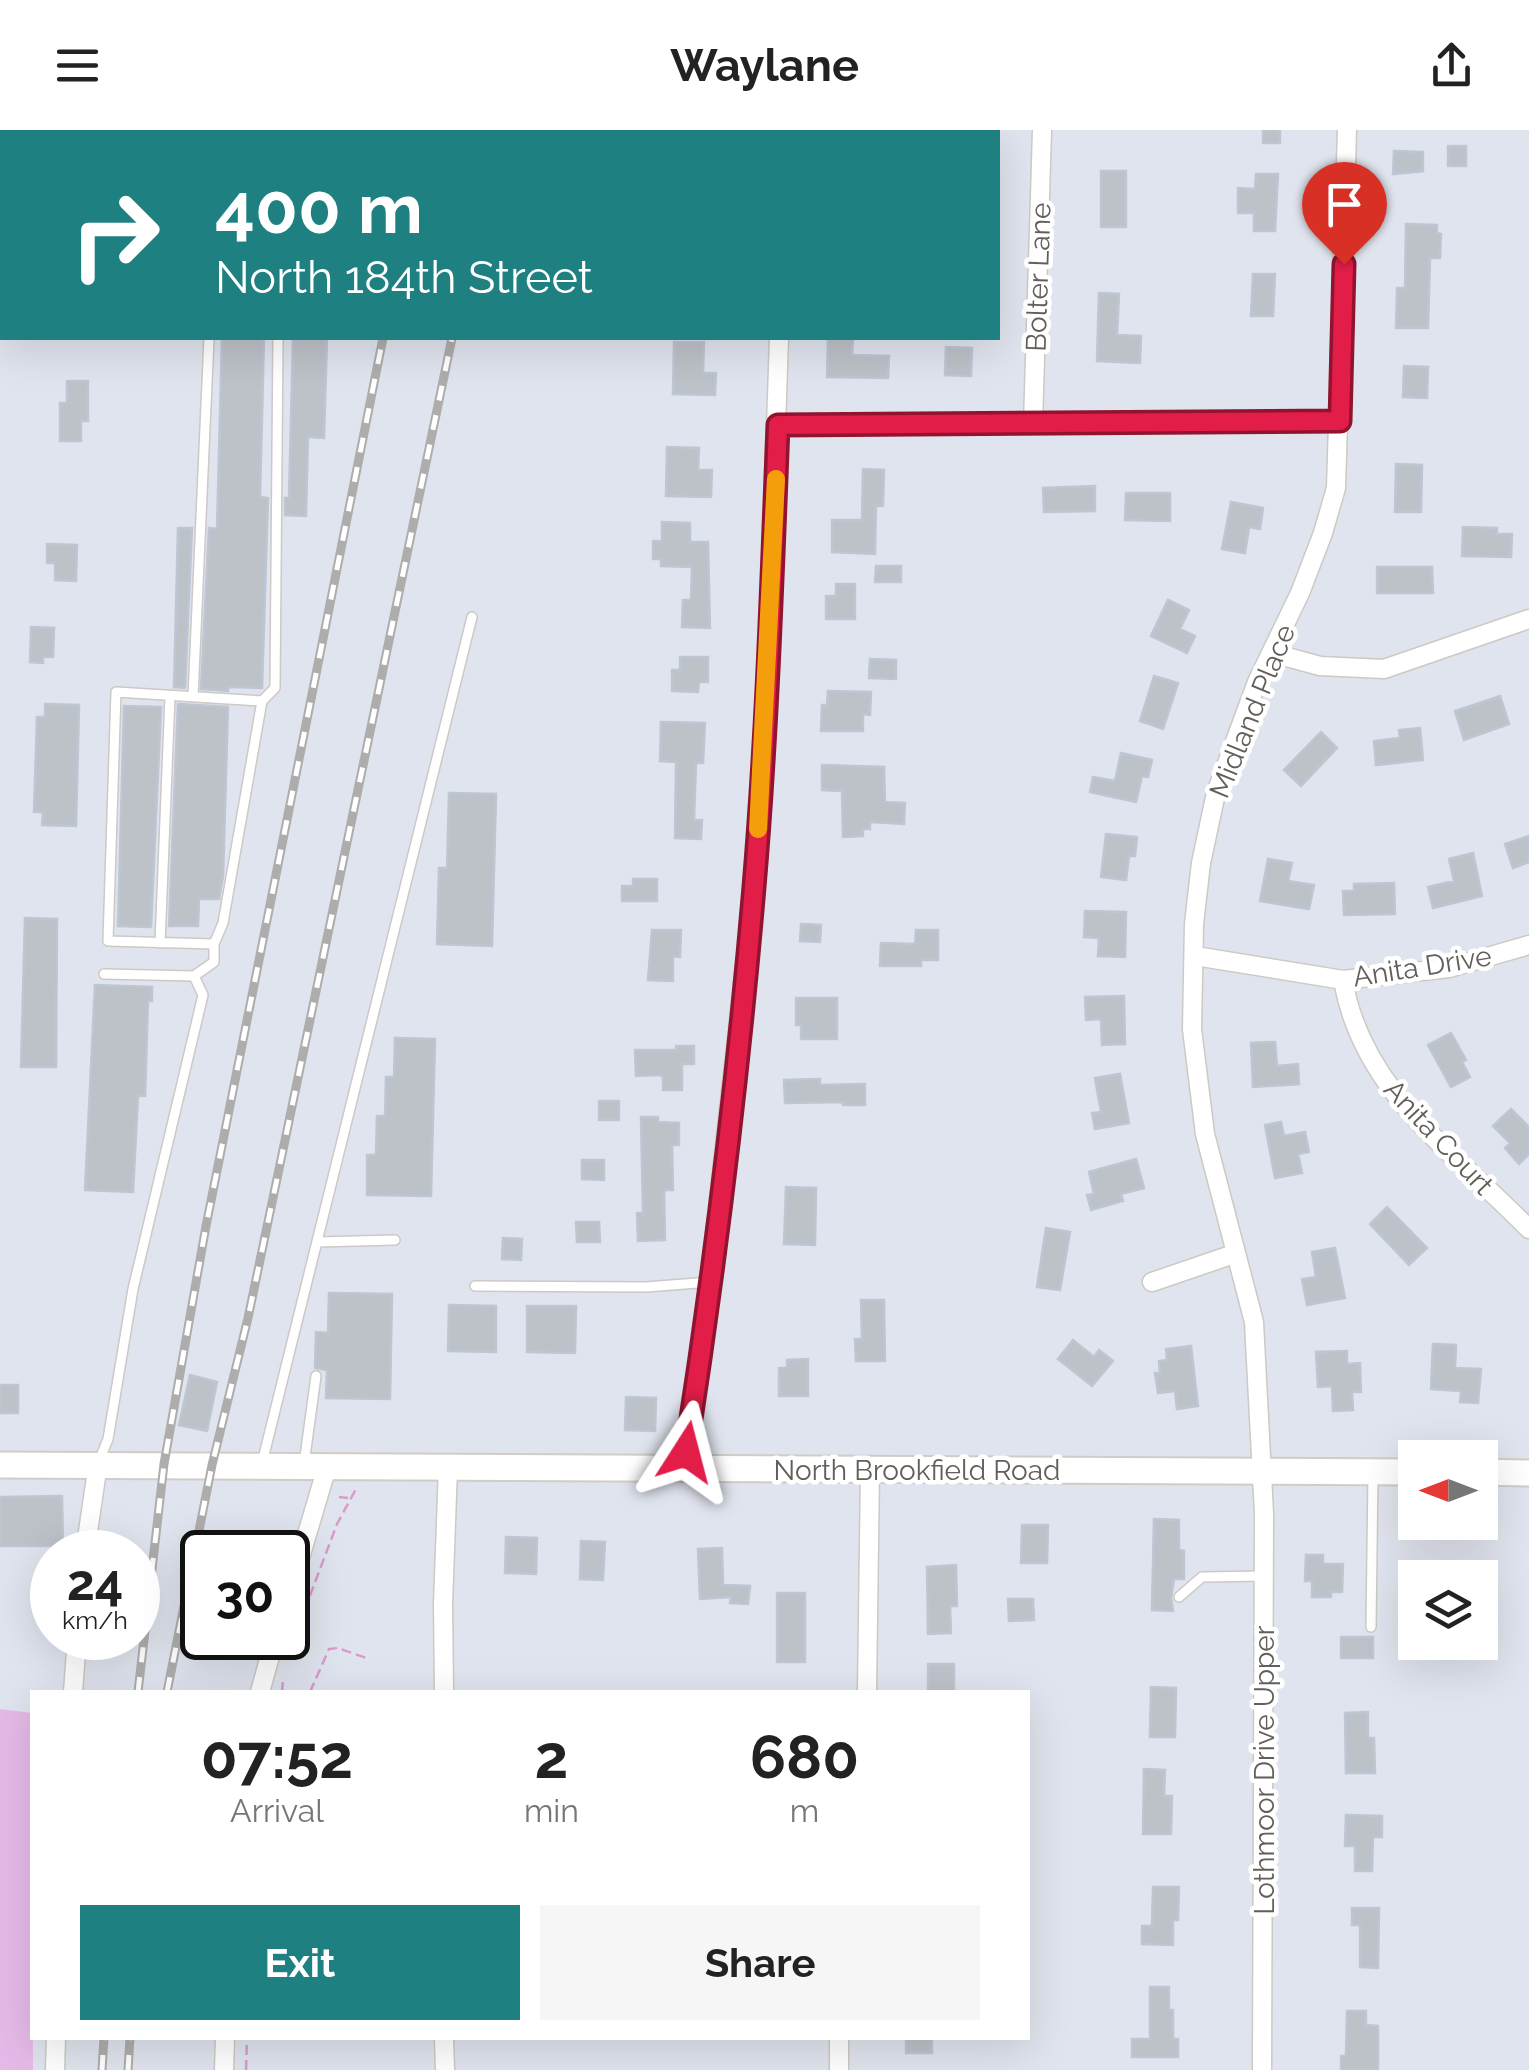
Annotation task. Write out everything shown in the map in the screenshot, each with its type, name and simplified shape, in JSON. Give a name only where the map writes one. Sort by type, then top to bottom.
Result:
[{"type":"street","name":"Bolter Lane","points":[[1034,424],[1042,130]]},
{"type":"street","name":"Midland Place","points":[[1261,1470],[1254,1322],[1205,1134],[1197,1080],[1192,1029],[1194,924],[1201,863],[1216,793],[1257,682],[1300,593],[1332,508],[1340,421],[1347,130]]},
{"type":"street","points":[[683,1469],[710,1282],[754,886],[767,695],[779,340]]},
{"type":"street","points":[[778,425],[1340,421]]},
{"type":"street","points":[[1272,652],[1320,666],[1384,668],[1529,619]]},
{"type":"street","name":"Anita Drive","points":[[1195,956],[1342,980],[1449,968],[1529,945]]},
{"type":"street","name":"Anita Court","points":[[1342,980],[1362,1040],[1398,1100],[1445,1152],[1529,1229]]},
{"type":"street","points":[[1152,1282],[1234,1254]]},
{"type":"street","name":"North Brookfield Road","points":[[0,1464],[1398,1472]]},
{"type":"street","points":[[88,1530],[98,1464]]},
{"type":"street","points":[[302,1530],[315,1467]]},
{"type":"street","points":[[444,1690],[442,1604],[448,1468]]},
{"type":"street","points":[[867,1690],[870,1470]]},
{"type":"street","name":"Lothmoor Drive Upper","points":[[1261,1470],[1262,2070]]},
{"type":"street","points":[[1498,1472],[1529,1473]]},
{"type":"street","points":[[73,1690],[75,1660]]},
{"type":"street","points":[[261,1690],[274,1660]]},
{"type":"street","points":[[55,2070],[56,2040]]},
{"type":"street","points":[[224,2070],[225,2040]]},
{"type":"street","points":[[444,2040],[445,2070]]},
{"type":"street","points":[[839,2040],[839,2070]]},
{"type":"lane","points":[[194,698],[209,340]]},
{"type":"lane","points":[[104,974],[194,976],[214,962],[214,944],[223,922],[262,702],[275,688],[278,340]]},
{"type":"lane","points":[[261,1466],[472,617]]},
{"type":"lane","points":[[214,944],[108,941],[116,692],[262,702]]},
{"type":"lane","points":[[160,943],[170,696]]},
{"type":"lane","points":[[98,1464],[108,1438],[133,1289],[204,995],[194,976]]},
{"type":"lane","points":[[317,1242],[395,1240]]},
{"type":"lane","points":[[475,1286],[646,1288],[710,1282]]},
{"type":"lane","points":[[315,1467],[316,1376]]},
{"type":"lane","points":[[1371,1628],[1373,1472]]},
{"type":"lane","points":[[1178,1597],[1202,1577],[1264,1576]]},
{"type":"path","points":[[310,1582],[349,1498],[362,1488]]},
{"type":"path","points":[[339,1497],[349,1498]]},
{"type":"path","points":[[311,1690],[329,1649],[338,1648],[369,1659]]},
{"type":"path","points":[[282,1690],[284,1671]]},
{"type":"path","points":[[246,2070],[247,2040]]},
{"type":"shaded area","points":[[0,1709],[30,1713],[33,2070],[0,2070]]},
{"type":"building","points":[[1263,130],[1280,130],[1280,143],[1263,143]]},
{"type":"building","points":[[1448,146],[1466,146],[1466,166],[1448,166]]},
{"type":"building","points":[[1394,151],[1423,152],[1423,171],[1393,174]]},
{"type":"building","points":[[1101,171],[1126,171],[1126,227],[1101,227]]},
{"type":"building","points":[[1256,174],[1278,174],[1275,231],[1254,231],[1254,213],[1238,213],[1238,188],[1255,189]]},
{"type":"building","points":[[1406,224],[1437,225],[1437,233],[1441,234],[1440,258],[1430,258],[1428,328],[1396,328],[1397,288],[1405,288]]},
{"type":"building","points":[[1253,274],[1275,274],[1273,316],[1251,316]]},
{"type":"building","points":[[1099,293],[1119,294],[1117,335],[1141,336],[1140,363],[1097,361]]},
{"type":"building","points":[[222,340],[264,340],[260,497],[268,498],[262,688],[201,689],[209,528],[217,529]]},
{"type":"building","points":[[293,340],[327,340],[324,438],[308,437],[306,516],[285,515],[285,498],[289,498]]},
{"type":"building","points":[[828,340],[853,340],[852,355],[889,356],[888,378],[827,377]]},
{"type":"building","points":[[674,342],[704,342],[703,373],[716,373],[715,395],[673,394]]},
{"type":"building","points":[[946,347],[972,348],[971,376],[945,375]]},
{"type":"building","points":[[1404,366],[1428,367],[1427,398],[1403,397]]},
{"type":"building","points":[[67,381],[88,381],[88,421],[81,421],[81,441],[60,441],[60,403],[67,403]]},
{"type":"building","points":[[667,447],[699,448],[698,470],[712,470],[711,497],[666,496]]},
{"type":"building","points":[[1396,464],[1422,465],[1421,512],[1395,512]]},
{"type":"building","points":[[863,469],[884,470],[883,506],[876,506],[875,554],[832,552],[832,520],[862,520]]},
{"type":"building","points":[[1095,486],[1095,511],[1044,512],[1043,488]]},
{"type":"building","points":[[1126,493],[1170,493],[1170,521],[1125,520]]},
{"type":"building","points":[[1231,502],[1263,508],[1260,529],[1249,527],[1245,553],[1222,549]]},
{"type":"building","points":[[662,522],[690,523],[690,542],[708,542],[710,628],[682,627],[683,600],[691,600],[692,567],[661,566],[661,559],[653,559],[653,541],[662,541]]},
{"type":"building","points":[[1463,527],[1497,528],[1497,534],[1512,534],[1511,557],[1462,556]]},
{"type":"building","points":[[178,528],[192,528],[185,688],[174,687]]},
{"type":"building","points":[[47,544],[77,545],[76,581],[55,580],[55,563],[47,563]]},
{"type":"building","points":[[876,566],[901,566],[901,582],[875,582]]},
{"type":"building","points":[[1377,567],[1432,567],[1433,593],[1377,593]]},
{"type":"building","points":[[836,584],[855,584],[855,619],[826,619],[826,596],[836,596]]},
{"type":"building","points":[[1168,600],[1189,610],[1180,629],[1195,636],[1187,653],[1151,636]]},
{"type":"building","points":[[31,627],[54,628],[53,657],[43,657],[43,663],[30,662]]},
{"type":"building","points":[[680,657],[708,657],[708,682],[699,682],[698,692],[672,691],[672,670],[680,670]]},
{"type":"building","points":[[870,659],[896,660],[896,679],[869,678]]},
{"type":"building","points":[[1154,676],[1178,683],[1163,729],[1140,721]]},
{"type":"building","points":[[828,691],[871,692],[870,715],[863,714],[863,731],[821,731],[822,705],[827,705]]},
{"type":"building","points":[[1500,696],[1509,724],[1464,740],[1455,711]]},
{"type":"building","points":[[45,704],[79,705],[76,826],[42,825],[43,812],[34,812],[37,717],[45,717]]},
{"type":"building","points":[[178,704],[228,707],[223,876],[219,899],[199,899],[198,926],[169,926]]},
{"type":"building","points":[[124,706],[161,707],[151,927],[118,926]]},
{"type":"building","points":[[661,722],[705,723],[703,763],[696,763],[694,820],[702,820],[701,839],[675,838],[676,762],[660,761]]},
{"type":"building","points":[[1420,728],[1423,760],[1376,765],[1374,741],[1400,738],[1399,730]]},
{"type":"building","points":[[1321,732],[1337,748],[1301,786],[1284,770]]},
{"type":"building","points":[[1121,753],[1152,760],[1148,777],[1142,776],[1136,802],[1090,792],[1093,777],[1115,781]]},
{"type":"building","points":[[822,765],[884,767],[885,802],[905,803],[904,824],[870,822],[870,829],[863,829],[863,836],[843,837],[842,791],[822,790]]},
{"type":"building","points":[[449,793],[496,794],[492,946],[437,944],[439,868],[447,868]]},
{"type":"building","points":[[1106,834],[1137,837],[1135,856],[1129,856],[1126,880],[1101,877]]},
{"type":"building","points":[[1529,836],[1529,862],[1513,868],[1505,844]]},
{"type":"building","points":[[1473,853],[1482,896],[1433,908],[1428,887],[1454,881],[1449,859]]},
{"type":"building","points":[[1268,859],[1292,863],[1288,881],[1314,885],[1309,909],[1260,901]]},
{"type":"building","points":[[633,879],[657,879],[657,901],[622,901],[622,886],[633,886]]},
{"type":"building","points":[[1394,883],[1395,914],[1344,915],[1343,891],[1354,891],[1354,884]]},
{"type":"building","points":[[1085,911],[1126,912],[1125,957],[1098,956],[1099,938],[1084,937]]},
{"type":"building","points":[[25,918],[57,919],[56,1067],[21,1067]]},
{"type":"building","points":[[801,924],[821,925],[820,942],[800,941]]},
{"type":"building","points":[[652,930],[681,930],[680,957],[673,956],[673,981],[648,980]]},
{"type":"building","points":[[916,930],[938,930],[938,960],[921,960],[921,966],[880,966],[881,943],[915,944]]},
{"type":"building","points":[[95,985],[152,987],[152,1001],[148,1001],[145,1096],[138,1096],[133,1192],[85,1190]]},
{"type":"building","points":[[1124,996],[1125,1044],[1102,1045],[1101,1019],[1086,1020],[1085,997]]},
{"type":"building","points":[[796,998],[837,998],[837,1039],[801,1039],[801,1025],[796,1025]]},
{"type":"building","points":[[1451,1033],[1466,1060],[1462,1062],[1470,1077],[1451,1087],[1428,1045]]},
{"type":"building","points":[[395,1038],[435,1039],[431,1196],[367,1195],[367,1155],[376,1155],[377,1116],[385,1116],[386,1077],[394,1077]]},
{"type":"building","points":[[1275,1042],[1277,1066],[1298,1064],[1299,1084],[1253,1087],[1251,1043]]},
{"type":"building","points":[[676,1046],[694,1046],[694,1064],[682,1064],[682,1090],[663,1090],[660,1075],[636,1076],[635,1050],[676,1050]]},
{"type":"building","points":[[1120,1074],[1129,1123],[1095,1129],[1092,1113],[1101,1112],[1095,1078]]},
{"type":"building","points":[[820,1079],[820,1085],[865,1084],[865,1105],[785,1103],[784,1080]]},
{"type":"building","points":[[599,1101],[619,1101],[619,1120],[599,1120]]},
{"type":"building","points":[[1511,1109],[1529,1127],[1529,1154],[1519,1164],[1505,1148],[1510,1143],[1493,1126]]},
{"type":"building","points":[[641,1117],[679,1123],[679,1145],[672,1145],[673,1190],[664,1190],[665,1240],[638,1241],[637,1213],[643,1213]]},
{"type":"building","points":[[1281,1122],[1284,1136],[1305,1132],[1309,1152],[1298,1154],[1302,1173],[1275,1178],[1265,1125]]},
{"type":"building","points":[[1136,1159],[1144,1188],[1121,1194],[1123,1201],[1091,1210],[1087,1195],[1094,1194],[1089,1172]]},
{"type":"building","points":[[582,1160],[604,1160],[604,1180],[582,1179]]},
{"type":"building","points":[[786,1187],[816,1188],[815,1245],[784,1244]]},
{"type":"building","points":[[1387,1207],[1427,1248],[1409,1265],[1370,1224]]},
{"type":"building","points":[[576,1222],[599,1222],[600,1242],[577,1242]]},
{"type":"building","points":[[1046,1228],[1070,1232],[1060,1290],[1037,1287]]},
{"type":"building","points":[[503,1238],[522,1239],[521,1260],[502,1259]]},
{"type":"building","points":[[1335,1248],[1345,1298],[1307,1305],[1302,1279],[1316,1277],[1312,1252]]},
{"type":"building","points":[[329,1293],[392,1294],[390,1399],[326,1398],[327,1370],[315,1368],[316,1332],[328,1333]]},
{"type":"building","points":[[861,1300],[884,1300],[885,1361],[856,1361],[855,1339],[862,1339]]},
{"type":"building","points":[[449,1305],[496,1306],[496,1352],[448,1351]]},
{"type":"building","points":[[527,1306],[576,1306],[575,1353],[527,1352]]},
{"type":"building","points":[[1073,1340],[1094,1357],[1099,1350],[1113,1361],[1092,1386],[1058,1359]]},
{"type":"building","points":[[1433,1344],[1456,1345],[1455,1368],[1481,1369],[1478,1403],[1460,1402],[1461,1391],[1431,1389]]},
{"type":"building","points":[[1191,1346],[1198,1406],[1177,1409],[1175,1391],[1158,1393],[1155,1373],[1160,1373],[1159,1361],[1167,1360],[1166,1349]]},
{"type":"building","points":[[1347,1351],[1347,1364],[1360,1363],[1361,1392],[1352,1392],[1353,1410],[1333,1411],[1332,1386],[1318,1387],[1316,1352]]},
{"type":"building","points":[[808,1359],[808,1396],[779,1396],[779,1368],[787,1368],[787,1360]]},
{"type":"building","points":[[190,1375],[217,1382],[207,1431],[179,1425]]},
{"type":"building","points":[[0,1385],[18,1385],[18,1413],[0,1413]]},
{"type":"building","points":[[626,1397],[656,1398],[655,1431],[625,1430]]},
{"type":"building","points":[[62,1496],[63,1530],[30,1530],[30,1546],[0,1546],[0,1497]]},
{"type":"building","points":[[1154,1519],[1179,1520],[1184,1579],[1174,1579],[1173,1611],[1152,1610]]},
{"type":"building","points":[[1022,1525],[1048,1525],[1047,1563],[1021,1563]]},
{"type":"building","points":[[506,1537],[537,1538],[536,1574],[505,1573]]},
{"type":"building","points":[[581,1541],[605,1542],[603,1580],[580,1579]]},
{"type":"building","points":[[722,1548],[723,1585],[750,1586],[748,1604],[730,1603],[731,1597],[700,1599],[698,1549]]},
{"type":"building","points":[[1306,1555],[1323,1555],[1323,1564],[1343,1564],[1342,1592],[1331,1592],[1331,1597],[1312,1597],[1312,1581],[1305,1581]]},
{"type":"building","points":[[956,1565],[957,1606],[950,1606],[951,1633],[928,1634],[927,1567]]},
{"type":"building","points":[[777,1593],[805,1593],[805,1662],[777,1662]]},
{"type":"building","points":[[1008,1599],[1033,1599],[1034,1620],[1009,1621]]},
{"type":"building","points":[[1341,1637],[1373,1637],[1373,1658],[1341,1658]]},
{"type":"building","points":[[928,1664],[954,1664],[954,1690],[928,1690]]},
{"type":"building","points":[[1151,1687],[1176,1688],[1175,1737],[1150,1737]]},
{"type":"building","points":[[1368,1712],[1375,1773],[1346,1773],[1345,1713]]},
{"type":"building","points":[[1144,1769],[1165,1770],[1164,1796],[1172,1796],[1171,1834],[1143,1834]]},
{"type":"building","points":[[1346,1815],[1382,1816],[1382,1837],[1373,1837],[1372,1871],[1355,1871],[1355,1846],[1345,1846]]},
{"type":"building","points":[[1153,1887],[1179,1887],[1173,1945],[1142,1944],[1142,1926],[1152,1926]]},
{"type":"building","points":[[1352,1908],[1379,1908],[1378,1968],[1360,1967],[1360,1925],[1352,1925]]},
{"type":"building","points":[[1150,1987],[1169,1987],[1178,2057],[1132,2057],[1132,2039],[1150,2039]]},
{"type":"building","points":[[1347,2011],[1366,2011],[1366,2025],[1378,2026],[1378,2070],[1341,2070],[1341,2056],[1346,2056]]},
{"type":"building","points":[[906,2040],[932,2040],[932,2053],[906,2053]]},
{"type":"railway","points":[[138,1690],[164,1464],[206,1226],[383,340]]},
{"type":"railway","points":[[167,1690],[452,340]]},
{"type":"railway","points":[[102,2070],[104,2040]]},
{"type":"railway","points":[[128,2070],[130,2040]]},
{"type":"slow traffic","points":[[758,829],[776,479]]},
{"type":"route","points":[[686,1452],[703,1342],[754,886],[767,695],[778,425],[1340,421],[1344,264]]}]
